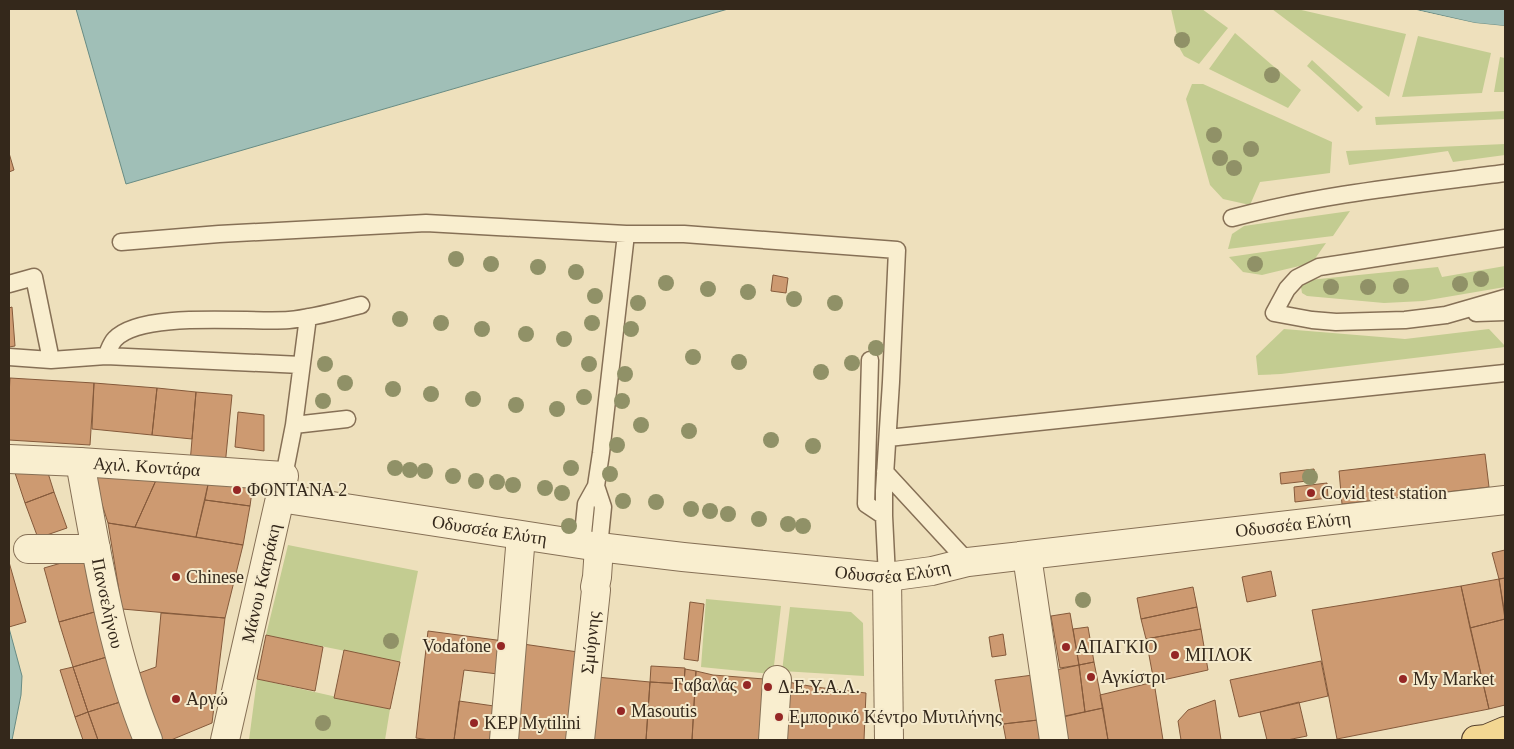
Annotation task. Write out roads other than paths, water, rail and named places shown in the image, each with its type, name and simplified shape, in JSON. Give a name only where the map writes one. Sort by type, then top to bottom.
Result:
[{"type":"main road","points":[[1476,740],[1486,739],[1505,731]]},
{"type":"street","name":"Αχιλ. Κοντάρα","points":[[9,459],[80,462],[282,487]]},
{"type":"street","name":"Πανσελήνου","points":[[80,462],[112,625],[139,719],[148,740]]},
{"type":"street","name":"Οδυσσέα Ελύτη","points":[[282,487],[521,536],[683,557],[887,577],[932,571],[968,562],[1505,500]]},
{"type":"street","name":"Μάνου Κατράκη","points":[[225,740],[282,487]]},
{"type":"street","points":[[504,740],[521,536]]},
{"type":"street","name":"Σμύρνης","points":[[580,740],[597,577],[590,545]]},
{"type":"street","points":[[28,549],[96,549]]},
{"type":"street","points":[[1027,556],[1054,740]]},
{"type":"street","points":[[887,577],[890,740]]},
{"type":"street","points":[[773,740],[777,680]]},
{"type":"lane","points":[[1232,218],[1260,210],[1356,193],[1505,173]]},
{"type":"lane","points":[[121,242],[219,234],[426,223],[626,234],[684,234],[897,250],[892,382],[885,472],[884,516],[887,577]]},
{"type":"lane","points":[[590,545],[603,507],[596,486],[626,234]]},
{"type":"lane","points":[[1505,238],[1319,267],[1297,278],[1287,289],[1274,313],[1336,322],[1405,320],[1446,315],[1505,312]]},
{"type":"lane","points":[[9,284],[34,277],[51,360]]},
{"type":"lane","points":[[1446,315],[1505,298]]},
{"type":"lane","points":[[106,356],[114,340],[120,335],[146,324],[197,319],[288,320],[308,318],[361,305]]},
{"type":"lane","name":"Μάνου Κατράκη","points":[[282,487],[294,425],[308,318]]},
{"type":"lane","points":[[9,357],[51,360],[106,356],[301,365]]},
{"type":"lane","points":[[884,516],[866,504],[870,360],[892,382]]},
{"type":"lane","points":[[888,438],[1505,373]]},
{"type":"lane","points":[[294,425],[347,419]]},
{"type":"lane","points":[[885,472],[968,562]]},
{"type":"water","points":[[76,9],[728,9],[126,184]]},
{"type":"water","points":[[1414,9],[1505,9],[1505,26],[1475,23]]},
{"type":"water","points":[[9,628],[22,676],[21,695],[12,740],[9,740]]},
{"type":"place","name":"ΦΟΝΤΑΝΑ 2","points":[[237,490]]},
{"type":"place","name":"Covid test station","points":[[1311,493]]},
{"type":"place","name":"Chinese","points":[[176,577]]},
{"type":"place","name":"Vodafone","points":[[501,646]]},
{"type":"place","name":"ΑΠΑΓΚΙΟ","points":[[1066,647]]},
{"type":"place","name":"ΜΠΛΟΚ","points":[[1175,655]]},
{"type":"place","name":"Αγκίστρι","points":[[1091,677]]},
{"type":"place","name":"Μy Market","points":[[1403,679]]},
{"type":"place","name":"Γαβαλάς","points":[[747,685]]},
{"type":"place","name":"Δ.Ε.Υ.Α.Λ.","points":[[768,687]]},
{"type":"place","name":"Αργώ","points":[[176,699]]},
{"type":"place","name":"Masoutis","points":[[621,711]]},
{"type":"place","name":"Εμπορικό Κέντρο Μυτιλήνης","points":[[779,717]]},
{"type":"place","name":"KEP Mytilini","points":[[474,723]]}]
